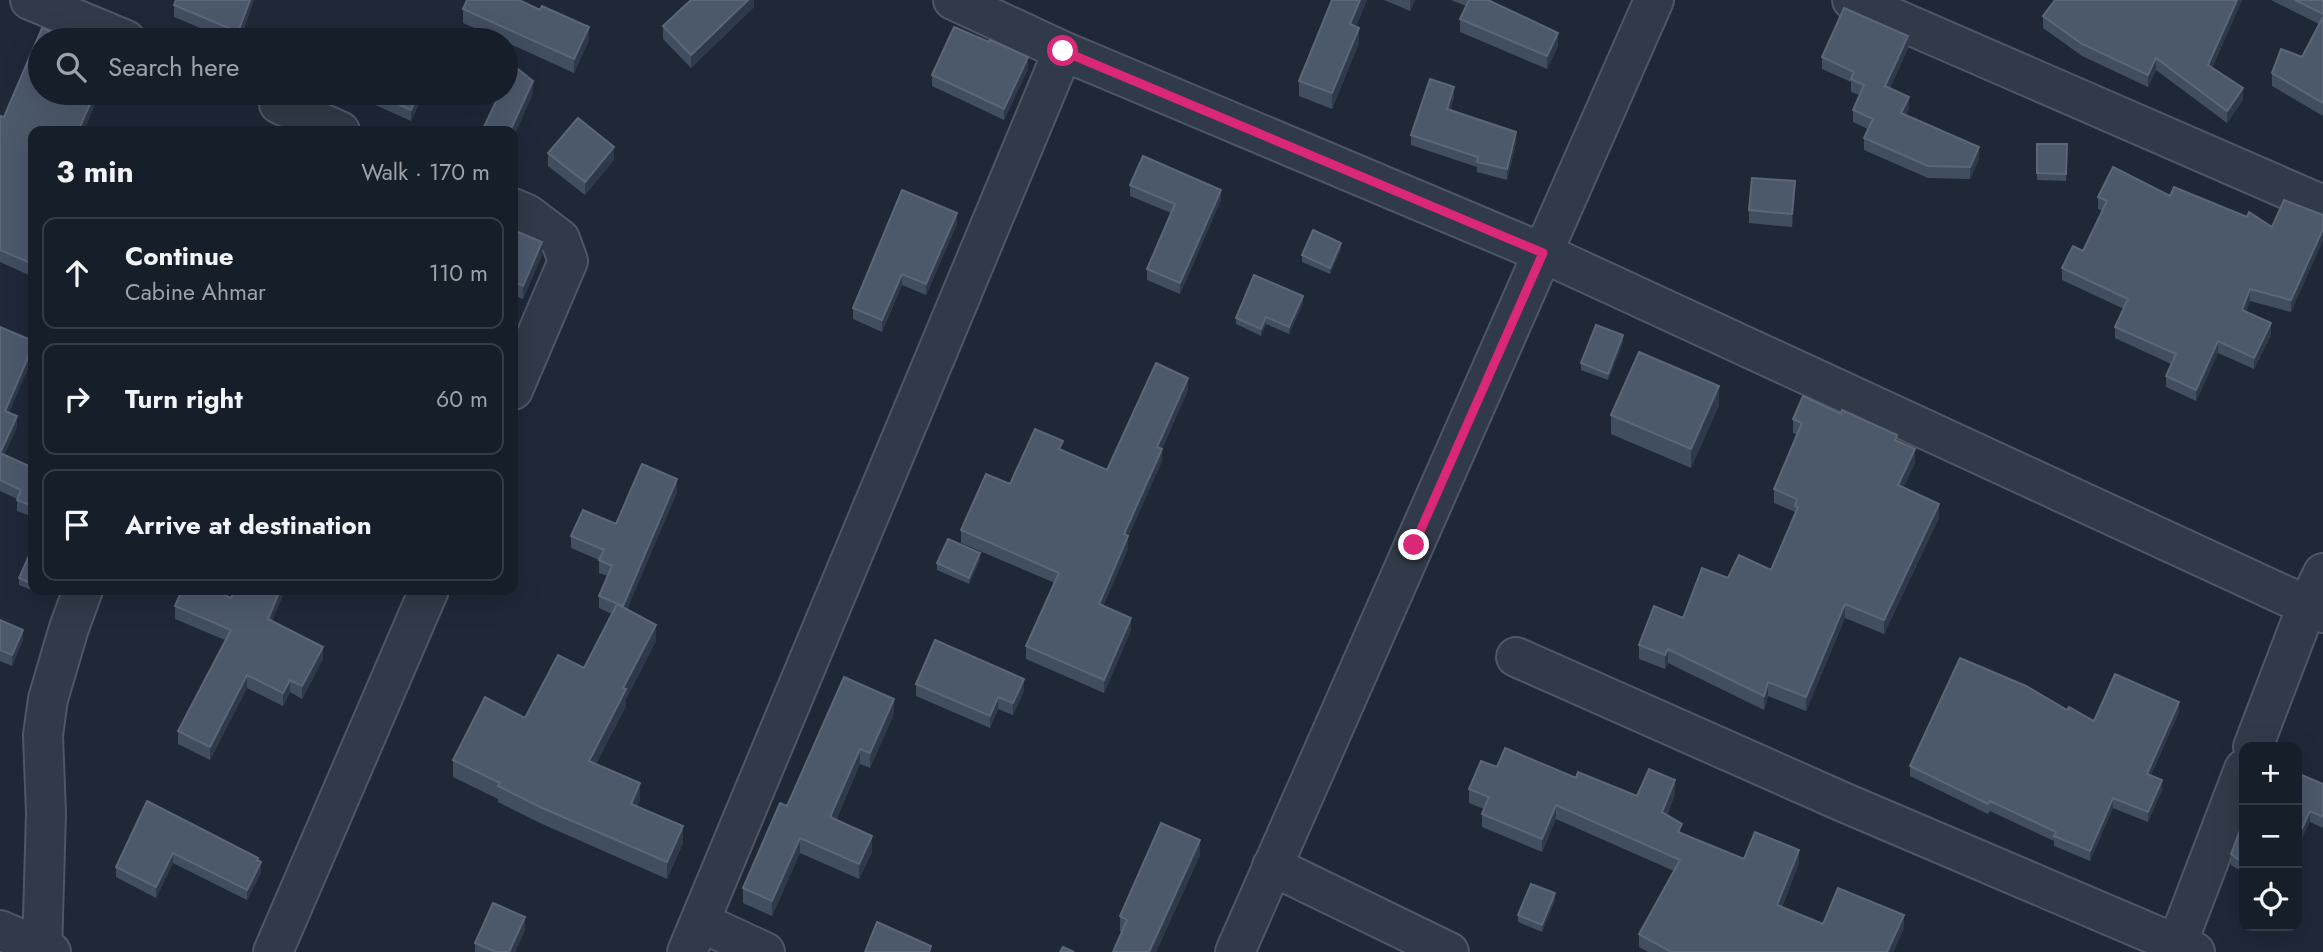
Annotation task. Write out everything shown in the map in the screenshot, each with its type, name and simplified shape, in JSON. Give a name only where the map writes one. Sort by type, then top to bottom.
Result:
[{"type":"street","points":[[30,0],[97,28]]},
{"type":"street","points":[[953,0],[1063,51],[1543,253],[2318,597],[2255,742]]},
{"type":"street","points":[[1234,952],[1654,0]]},
{"type":"street","points":[[1852,0],[2323,205]]},
{"type":"street","points":[[765,952],[693,937],[1063,51]]},
{"type":"street","points":[[266,109],[323,126]]},
{"type":"street","points":[[518,210],[560,239],[568,261],[518,378]]},
{"type":"street","points":[[0,930],[45,951],[46,813],[43,736],[48,699],[81,595]]},
{"type":"street","points":[[273,952],[427,595]]},
{"type":"street","points":[[1516,657],[2182,949],[2239,784]]},
{"type":"street","points":[[1272,866],[1449,952]]},
{"type":"building","points":[[176,0],[250,0],[240,28],[229,28],[174,5]]},
{"type":"building","points":[[467,0],[519,0],[540,10],[542,6],[589,27],[574,59],[518,34],[518,28],[505,28],[463,9]]},
{"type":"building","points":[[691,0],[748,0],[691,55],[663,26]]},
{"type":"building","points":[[1332,0],[1360,0],[1350,24],[1359,28],[1332,93],[1299,81]]},
{"type":"building","points":[[1469,0],[1488,0],[1558,33],[1547,56],[1460,19]]},
{"type":"building","points":[[2055,0],[2237,0],[2208,65],[2243,88],[2227,111],[2156,58],[2148,75],[2082,44],[2043,16]]},
{"type":"building","points":[[2295,0],[2323,0],[2323,14]]},
{"type":"building","points":[[1844,8],[1908,36],[1885,86],[1909,97],[1901,113],[1979,147],[1970,167],[1928,166],[1864,138],[1873,119],[1853,110],[1864,85],[1851,79],[1854,72],[1822,57]]},
{"type":"building","points":[[2323,17],[2323,103],[2272,73],[2281,49],[2302,57]]},
{"type":"building","points":[[954,27],[1028,57],[1004,109],[932,75]]},
{"type":"building","points":[[28,61],[28,105],[90,105],[80,126],[28,126],[28,262],[0,250],[0,118],[4,117]]},
{"type":"building","points":[[518,69],[533,81],[512,126],[484,126],[494,105],[518,105]]},
{"type":"building","points":[[1430,79],[1454,87],[1447,109],[1516,132],[1507,169],[1477,162],[1478,157],[1411,135]]},
{"type":"building","points":[[400,105],[413,105],[411,110]]},
{"type":"building","points":[[578,118],[614,147],[585,182],[548,153]]},
{"type":"building","points":[[2037,144],[2067,144],[2066,174],[2037,173]]},
{"type":"building","points":[[1143,156],[1221,190],[1180,283],[1147,269],[1175,204],[1130,185]]},
{"type":"building","points":[[2113,167],[2170,196],[2174,187],[2247,217],[2249,212],[2272,227],[2284,200],[2323,215],[2323,229],[2291,300],[2250,289],[2242,310],[2271,323],[2254,358],[2218,341],[2196,390],[2166,376],[2176,354],[2115,327],[2128,299],[2062,268],[2073,246],[2083,251],[2107,201],[2098,197]]},
{"type":"building","points":[[1752,178],[1795,181],[1792,214],[1749,210]]},
{"type":"building","points":[[902,190],[957,213],[926,284],[902,274],[882,320],[853,308]]},
{"type":"building","points":[[1313,230],[1341,243],[1330,268],[1302,255]]},
{"type":"building","points":[[518,232],[542,242],[523,286],[518,284]]},
{"type":"building","points":[[1254,275],[1303,296],[1289,327],[1266,317],[1261,329],[1236,318]]},
{"type":"building","points":[[1596,325],[1623,335],[1608,374],[1581,363]]},
{"type":"building","points":[[0,327],[28,339],[28,358],[5,411],[17,416],[0,453]]},
{"type":"building","points":[[1639,352],[1719,386],[1691,449],[1611,415]]},
{"type":"building","points":[[1156,363],[1188,378],[1157,447],[1162,449],[1124,534],[1128,536],[1099,604],[1131,618],[1104,680],[1026,646],[1059,573],[961,530],[986,474],[1010,484],[1035,429],[1063,441],[1059,449],[1107,470]]},
{"type":"building","points":[[1803,396],[1897,435],[1895,440],[1915,449],[1898,485],[1939,504],[1884,620],[1845,604],[1806,697],[1768,682],[1764,696],[1668,649],[1665,655],[1639,645],[1654,606],[1683,618],[1702,568],[1728,578],[1739,555],[1771,570],[1798,507],[1795,506],[1797,499],[1774,489],[1802,423],[1793,419]]},
{"type":"building","points":[[0,453],[28,466],[28,504],[17,500],[21,490],[0,480]]},
{"type":"building","points":[[642,464],[677,479],[623,606],[599,596],[612,566],[599,560],[604,550],[571,536],[583,510],[616,524]]},
{"type":"building","points":[[948,539],[980,553],[969,578],[937,563]]},
{"type":"building","points":[[28,558],[28,582],[19,578]]},
{"type":"building","points":[[180,595],[224,595],[231,598],[232,595],[278,595],[268,619],[323,647],[302,686],[290,680],[283,693],[247,675],[210,747],[178,731],[231,630],[175,606]]},
{"type":"building","points":[[617,604],[656,625],[589,761],[640,783],[631,804],[683,826],[667,862],[540,807],[498,786],[500,783],[453,760],[485,697],[525,718],[558,655],[584,668]]},
{"type":"building","points":[[0,620],[23,630],[12,655],[0,650]]},
{"type":"building","points":[[935,640],[1024,679],[1013,703],[998,697],[990,716],[916,684]]},
{"type":"building","points":[[1960,658],[2026,686],[2067,710],[2069,707],[2094,721],[2115,674],[2179,702],[2147,774],[2162,780],[2148,812],[2113,798],[2090,851],[2054,836],[2056,832],[1990,801],[1988,804],[1910,766]]},
{"type":"building","points":[[844,677],[894,699],[870,753],[860,749],[830,817],[872,836],[859,864],[800,838],[772,901],[743,888],[780,803],[787,806]]},
{"type":"building","points":[[1505,748],[1576,778],[1578,772],[1637,796],[1649,769],[1675,780],[1662,812],[1682,824],[1678,832],[1744,859],[1755,832],[1799,850],[1777,905],[1823,924],[1838,888],[1904,915],[1887,952],[1671,952],[1639,934],[1680,860],[1556,805],[1542,839],[1482,814],[1489,797],[1469,789],[1481,761],[1497,767]]},
{"type":"building","points":[[2302,775],[2323,784],[2323,817],[2310,811],[2302,828]]},
{"type":"building","points":[[147,801],[258,858],[261,862],[247,890],[173,853],[156,887],[116,867]]},
{"type":"building","points":[[1161,823],[1200,840],[1149,952],[1113,952],[1127,920],[1120,916]]},
{"type":"building","points":[[2239,833],[2239,860],[2231,854]]},
{"type":"building","points":[[1531,884],[1555,893],[1542,925],[1518,915]]},
{"type":"building","points":[[493,903],[525,917],[509,952],[496,952],[475,943]]},
{"type":"building","points":[[877,922],[931,946],[929,952],[865,952]]},
{"type":"building","points":[[1063,947],[1074,952],[1060,952]]},
{"type":"route","points":[[1063,51],[1543,253],[1414,545]]}]
